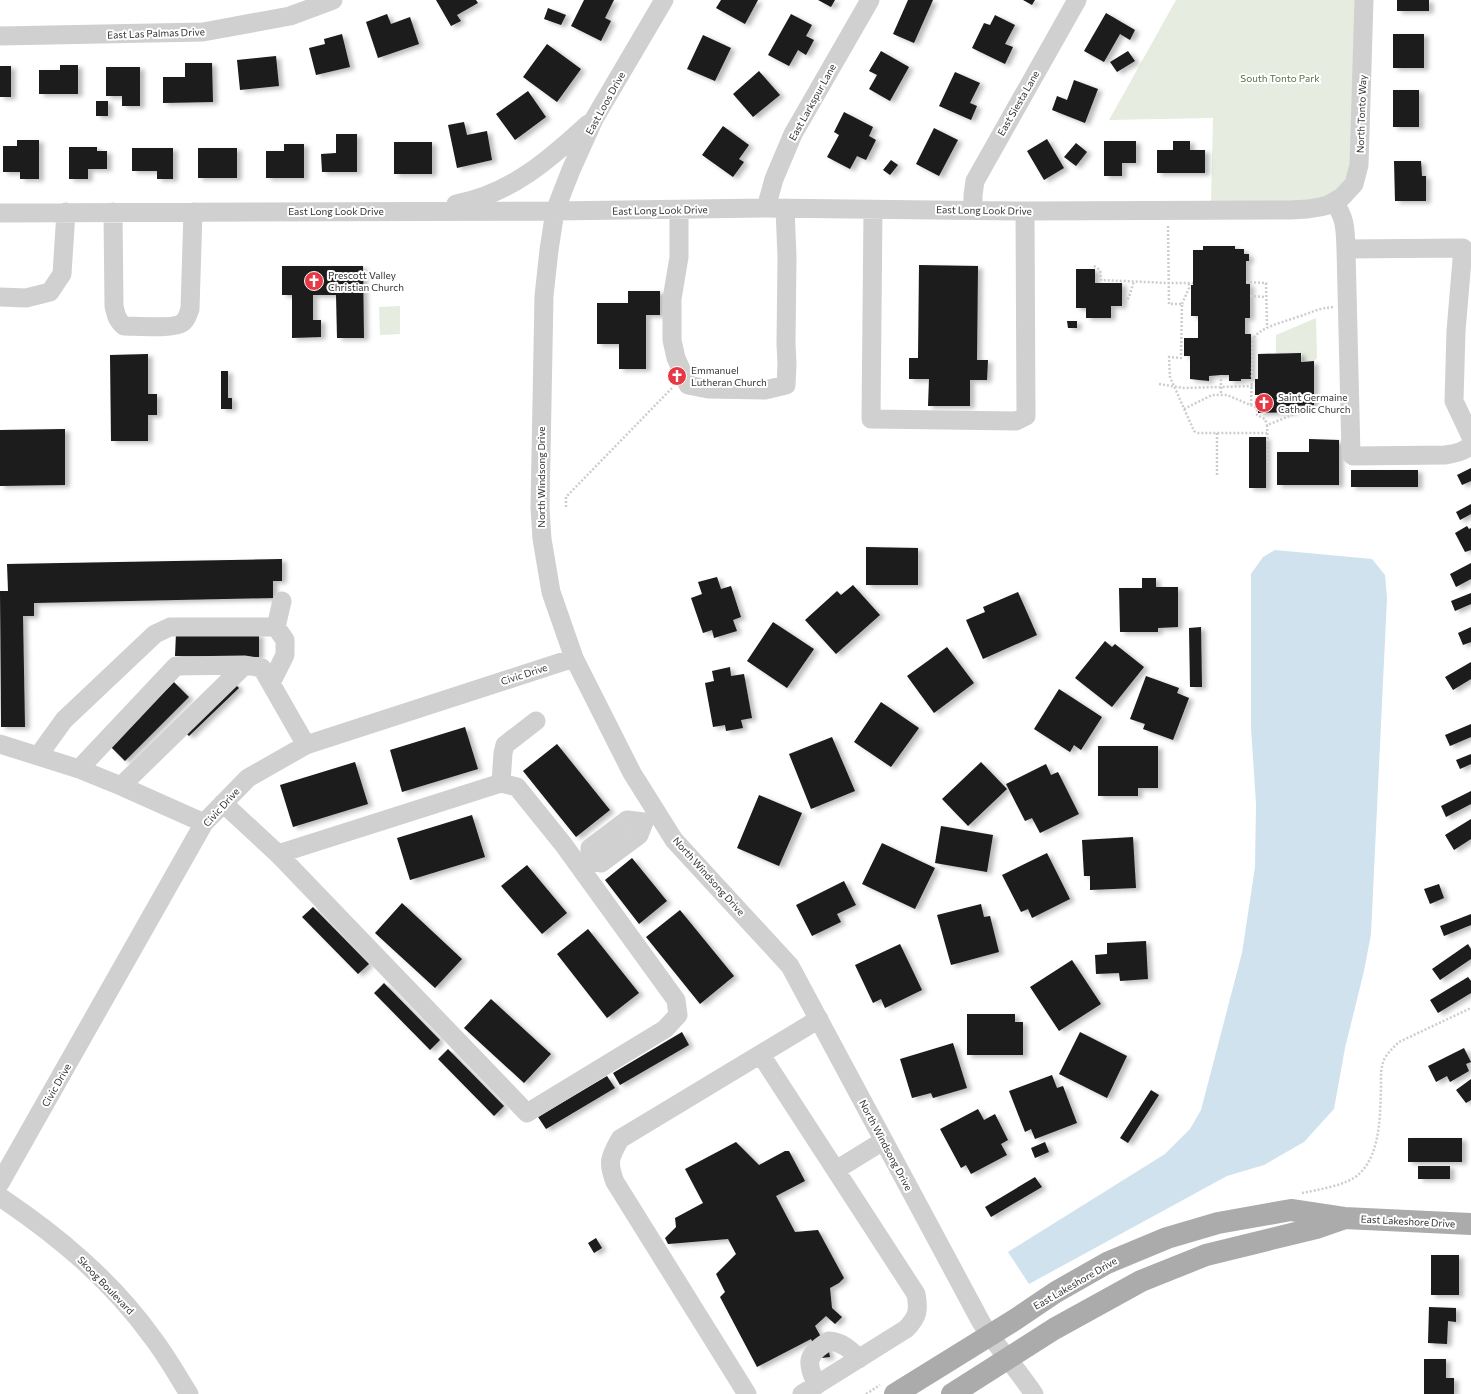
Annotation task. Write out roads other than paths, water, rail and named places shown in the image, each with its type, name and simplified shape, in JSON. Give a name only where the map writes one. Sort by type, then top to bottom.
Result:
[{"type":"main road","name":"East Lakeshore Drive","points":[[895,1394],[1056,1292],[1107,1263],[1167,1238],[1218,1223],[1291,1210],[1344,1218],[1471,1224]]},
{"type":"main road","name":"East Lakeshore Drive","points":[[952,1394],[1054,1329],[1141,1281],[1206,1256],[1316,1228],[1344,1218]]},
{"type":"street","name":"East Las Palmas Drive","points":[[0,36],[203,32],[290,16],[333,0]]},
{"type":"street","name":"East Loos Drive","points":[[555,211],[571,170],[594,119],[664,0]]},
{"type":"street","name":"East Larkspur Lane","points":[[766,208],[774,179],[792,134],[870,0]]},
{"type":"street","name":"East Siesta Lane","points":[[973,209],[975,181],[1077,0]]},
{"type":"street","name":"North Tonto Way","points":[[1327,205],[1346,194],[1354,184],[1360,165],[1364,0]]},
{"type":"street","points":[[419,211],[469,202],[499,191],[532,172],[558,152],[594,119]]},
{"type":"street","points":[[1327,205],[1342,213],[1346,249],[1351,454],[1353,456],[1445,456],[1454,454],[1469,447],[1471,444]]},
{"type":"street","name":"East Long Look Drive","points":[[0,213],[555,211],[766,208],[873,210],[973,209],[1025,211],[1276,210],[1308,209],[1327,205]]},
{"type":"street","points":[[679,210],[679,257],[672,299],[672,340],[676,358],[688,385],[708,390],[765,390],[786,385],[787,257],[785,208]]},
{"type":"street","points":[[873,210],[871,419],[1016,421],[1026,416],[1025,211]]},
{"type":"street","name":"North Windsong Drive","points":[[555,211],[544,296],[540,508],[542,539],[551,592],[574,658],[632,773],[651,818],[674,840],[790,966],[981,1322],[989,1335],[1020,1373],[1034,1394]]},
{"type":"street","points":[[0,297],[26,298],[50,292],[62,274],[66,212]]},
{"type":"street","points":[[113,212],[114,306],[119,322],[124,326],[174,326],[182,324],[187,318],[190,309],[193,212]]},
{"type":"street","points":[[1346,249],[1462,248],[1465,289],[1454,401],[1471,437]]},
{"type":"street","points":[[271,683],[285,655],[285,640],[276,627],[282,601]]},
{"type":"street","points":[[38,756],[64,720],[155,634],[170,628],[276,627]]},
{"type":"street","name":"Civic Drive","points":[[0,1182],[204,823],[248,778],[306,745],[574,658]]},
{"type":"street","points":[[121,786],[245,665]]},
{"type":"street","points":[[79,768],[176,666],[245,665],[262,668],[306,745]]},
{"type":"street","points":[[501,783],[505,745],[536,721]]},
{"type":"street","points":[[0,744],[79,768],[204,823]]},
{"type":"street","points":[[223,803],[278,854],[527,1113],[666,1029],[678,1015],[676,1000],[585,864],[563,844],[517,787],[501,783],[278,854]]},
{"type":"street","points":[[585,864],[590,848],[627,820],[651,818]]},
{"type":"street","points":[[748,1394],[615,1182],[611,1171],[611,1156],[620,1140],[819,1019]]},
{"type":"street","points":[[761,1055],[916,1294],[918,1307],[914,1321],[906,1329],[809,1389]]},
{"type":"street","points":[[836,1170],[883,1141]]},
{"type":"street","name":"Skoog Boulevard","points":[[0,1197],[30,1217],[74,1251],[101,1278],[121,1299],[152,1337],[189,1394]]},
{"type":"street","points":[[809,1389],[810,1360],[813,1353],[824,1344],[829,1341],[837,1342],[850,1349],[858,1359]]},
{"type":"water","points":[[1275,550],[1372,559],[1385,575],[1387,598],[1371,934],[1364,971],[1345,1048],[1334,1109],[1304,1142],[1264,1165],[1227,1176],[1029,1284],[1008,1252],[1165,1154],[1190,1129],[1201,1110],[1242,953],[1255,867],[1256,804],[1251,728],[1251,574],[1263,557]]},
{"type":"place","name":"Prescott Valley Christian Church","points":[[314,281]]},
{"type":"place","name":"Emmanuel Lutheran Church","points":[[677,376]]},
{"type":"place","name":"Saint Germaine Catholic Church","points":[[1264,403]]},
{"type":"park label","name":"South Tonto Park","points":[[1280,78]]}]
